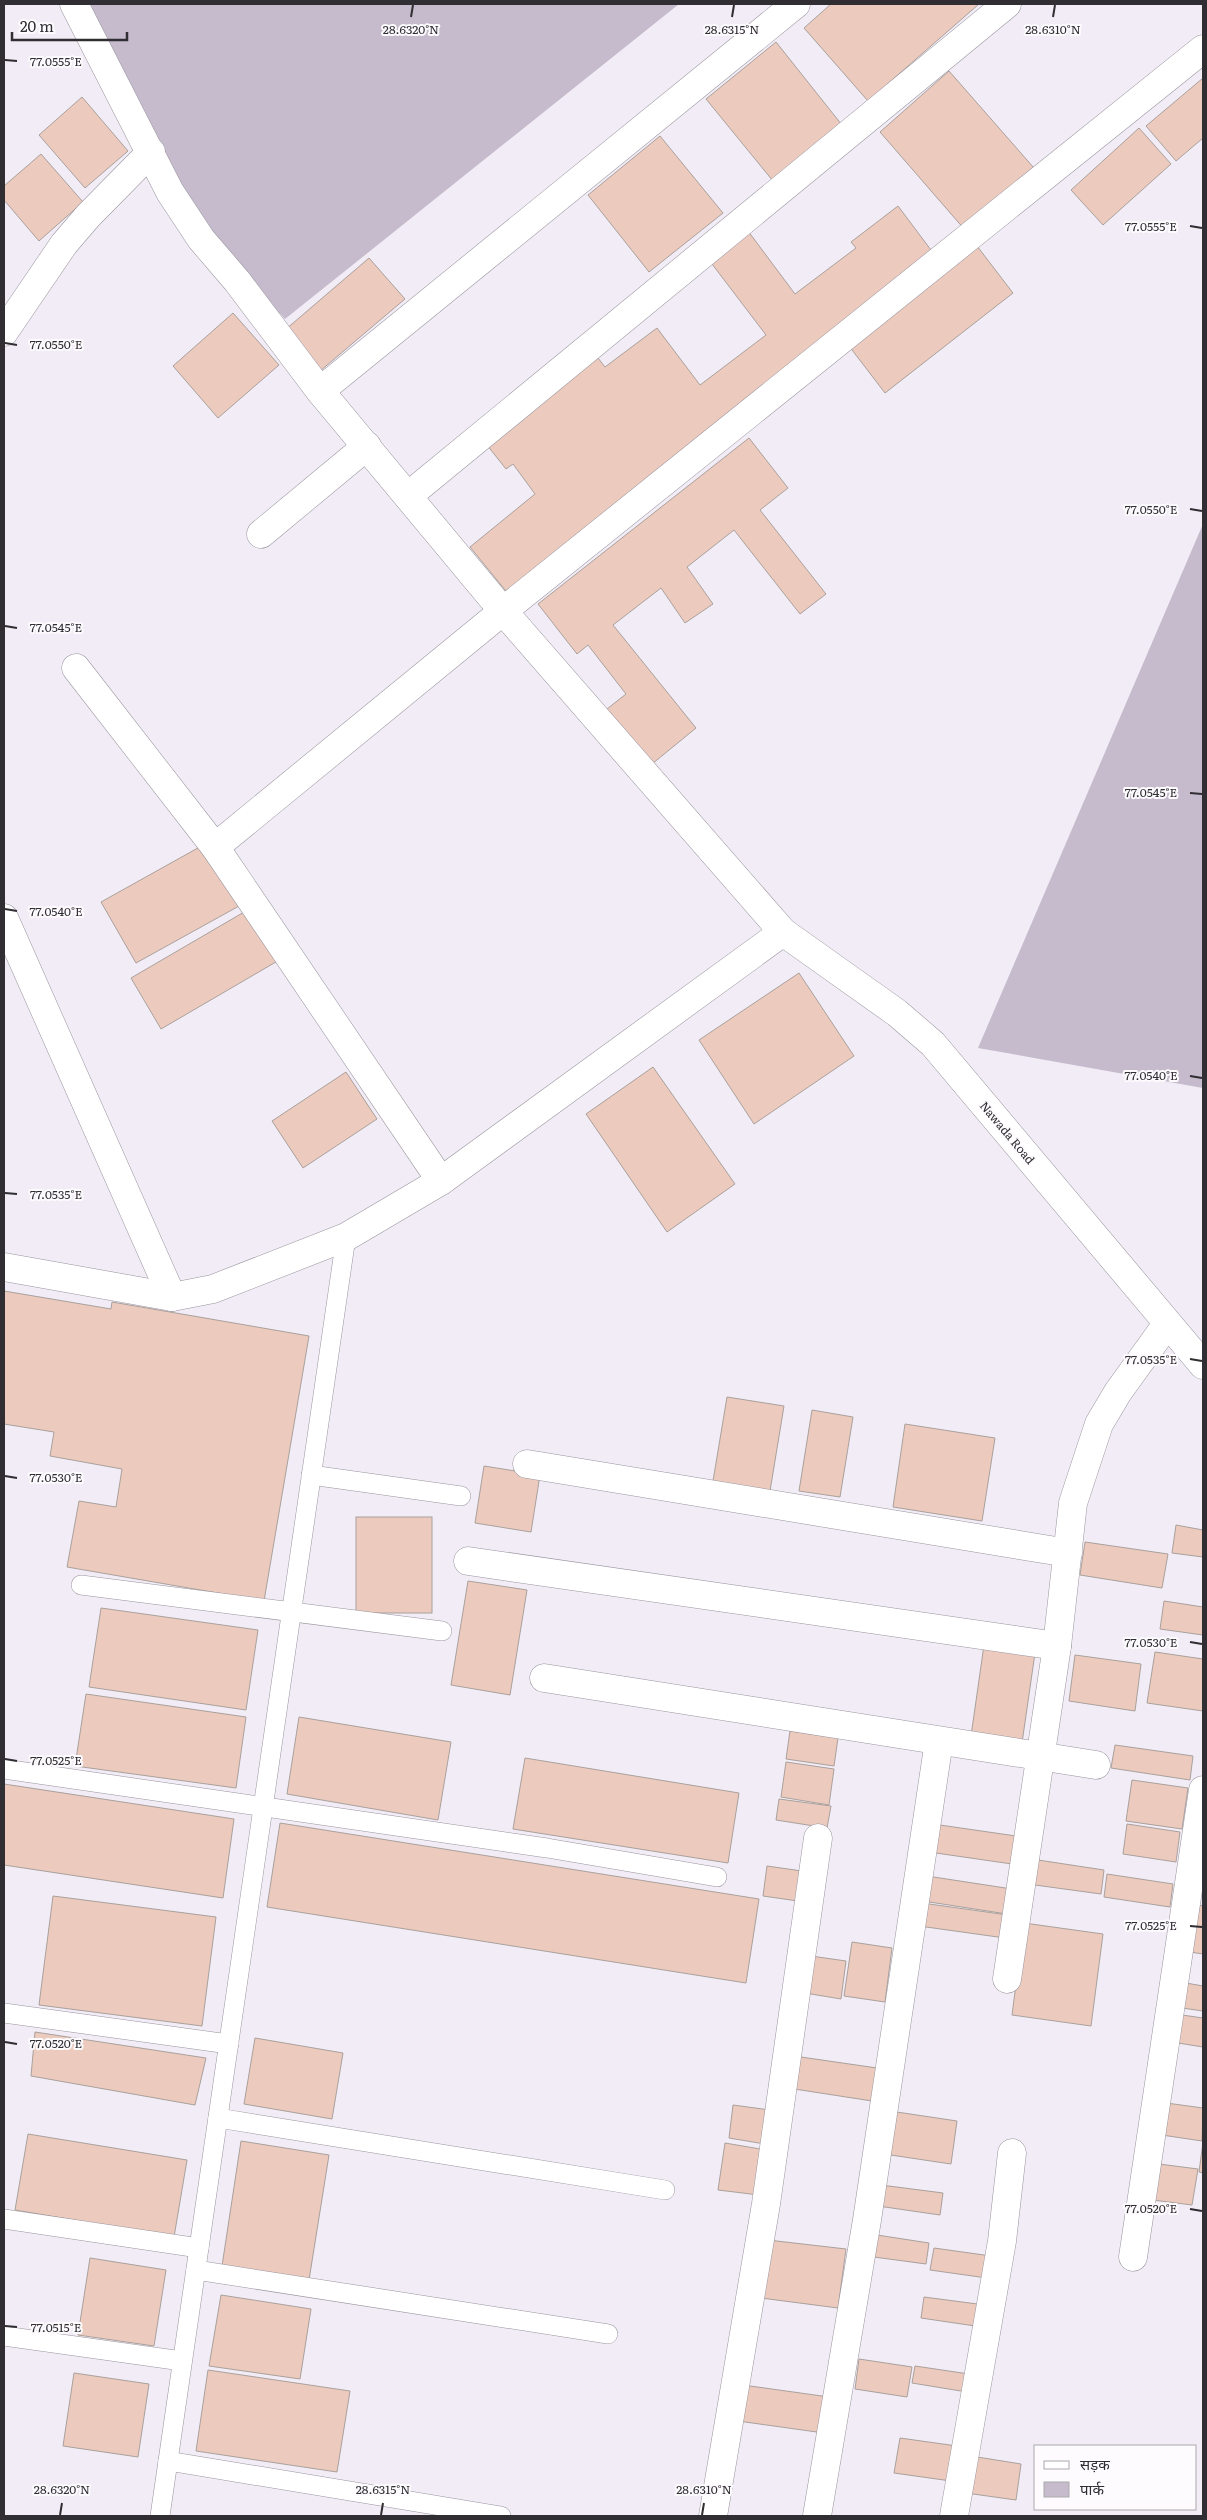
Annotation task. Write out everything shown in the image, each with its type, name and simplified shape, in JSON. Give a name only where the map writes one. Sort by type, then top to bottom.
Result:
[{"type":"street","name":"Nawada Road","points":[[74,4],[170,192],[201,239],[237,281],[320,391],[503,611],[783,932],[896,1013],[933,1044],[1203,1365]]},
{"type":"street","points":[[320,391],[796,4]]},
{"type":"street","points":[[408,496],[1007,4]]},
{"type":"street","points":[[215,847],[503,611],[1203,49]]},
{"type":"street","points":[[4,332],[64,244],[88,216],[151,152]]},
{"type":"street","points":[[261,534],[367,446]]},
{"type":"street","points":[[76,668],[215,847],[441,1182]]},
{"type":"street","points":[[4,918],[172,1297]]},
{"type":"street","points":[[4,1267],[172,1297],[213,1289],[346,1237],[441,1182],[783,932]]},
{"type":"street","points":[[1007,1979],[1057,1646],[1073,1503],[1099,1424],[1118,1392],[1167,1324]]},
{"type":"street","points":[[527,1464],[1068,1553]]},
{"type":"street","points":[[468,1561],[1057,1646]]},
{"type":"street","points":[[544,1678],[1096,1765]]},
{"type":"street","points":[[817,2516],[868,2220],[938,1741]]},
{"type":"street","points":[[1132,2257],[1203,1790]]},
{"type":"street","points":[[713,2516],[766,2204],[818,1838]]},
{"type":"street","points":[[954,2516],[1002,2241],[1012,2153]]},
{"type":"lane","points":[[160,2516],[346,1237]]},
{"type":"lane","points":[[311,1475],[461,1496]]},
{"type":"lane","points":[[81,1585],[442,1631]]},
{"type":"lane","points":[[4,1769],[547,1848],[717,1877]]},
{"type":"lane","points":[[4,2013],[229,2044]]},
{"type":"lane","points":[[218,2118],[665,2190]]},
{"type":"lane","points":[[4,2219],[199,2248]]},
{"type":"lane","points":[[196,2270],[608,2334]]},
{"type":"lane","points":[[4,2336],[182,2361]]},
{"type":"lane","points":[[168,2461],[501,2516]]},
{"type":"green space","points":[[86,4],[679,4],[285,319],[187,213]]},
{"type":"green space","points":[[1203,524],[1203,1088],[978,1048]]},
{"type":"building","points":[[831,4],[979,4],[868,101],[804,28]]},
{"type":"building","points":[[776,42],[842,125],[773,181],[706,99]]},
{"type":"building","points":[[949,71],[1034,168],[965,230],[880,132]]},
{"type":"building","points":[[1203,78],[1203,138],[1176,161],[1146,126]]},
{"type":"building","points":[[82,97],[128,151],[85,188],[39,135]]},
{"type":"building","points":[[1139,128],[1171,164],[1103,225],[1071,190]]},
{"type":"building","points":[[660,136],[723,213],[649,272],[588,195]]},
{"type":"building","points":[[41,154],[83,202],[39,241],[4,200],[4,186]]},
{"type":"building","points":[[898,206],[934,254],[510,596],[470,547],[535,494],[513,464],[506,469],[483,440],[594,353],[605,367],[657,328],[700,385],[766,335],[709,260],[748,231],[795,294],[856,248],[851,242]]},
{"type":"building","points":[[977,246],[1013,293],[885,393],[849,346]]},
{"type":"building","points":[[369,258],[405,299],[320,371],[285,330]]},
{"type":"building","points":[[233,313],[279,365],[218,418],[173,366]]},
{"type":"building","points":[[749,438],[788,488],[760,510],[826,594],[800,614],[734,530],[687,567],[713,604],[685,623],[661,588],[613,625],[696,728],[652,764],[607,709],[626,694],[588,645],[577,654],[538,604]]},
{"type":"building","points":[[205,844],[239,906],[136,963],[101,902]]},
{"type":"building","points":[[251,908],[281,959],[161,1029],[131,978]]},
{"type":"building","points":[[799,973],[854,1056],[754,1124],[699,1040]]},
{"type":"building","points":[[653,1067],[735,1184],[667,1232],[586,1114]]},
{"type":"building","points":[[346,1072],[377,1119],[303,1168],[272,1121]]},
{"type":"building","points":[[4,1291],[111,1309],[112,1302],[309,1336],[264,1601],[67,1567],[79,1501],[116,1507],[122,1469],[50,1456],[54,1432],[4,1424]]},
{"type":"building","points":[[727,1397],[784,1406],[770,1491],[713,1481]]},
{"type":"building","points":[[812,1410],[853,1417],[840,1497],[799,1491]]},
{"type":"building","points":[[905,1424],[995,1438],[982,1521],[893,1507]]},
{"type":"building","points":[[484,1466],[540,1475],[531,1532],[475,1523]]},
{"type":"building","points":[[356,1517],[432,1517],[432,1613],[356,1613]]},
{"type":"building","points":[[1176,1525],[1203,1530],[1203,1557],[1172,1553]]},
{"type":"building","points":[[1085,1542],[1168,1554],[1162,1588],[1080,1575]]},
{"type":"building","points":[[468,1581],[527,1590],[510,1695],[451,1685]]},
{"type":"building","points":[[1164,1601],[1203,1607],[1203,1635],[1160,1629]]},
{"type":"building","points":[[101,1608],[258,1630],[246,1710],[89,1687]]},
{"type":"building","points":[[984,1645],[1035,1653],[1022,1743],[971,1736]]},
{"type":"building","points":[[1155,1652],[1203,1659],[1203,1711],[1147,1703]]},
{"type":"building","points":[[1075,1655],[1141,1664],[1135,1711],[1069,1701]]},
{"type":"building","points":[[86,1694],[246,1717],[236,1788],[75,1766]]},
{"type":"building","points":[[299,1717],[451,1742],[438,1820],[287,1794]]},
{"type":"building","points":[[790,1731],[838,1738],[834,1766],[786,1759]]},
{"type":"building","points":[[1115,1745],[1193,1756],[1190,1780],[1111,1768]]},
{"type":"building","points":[[525,1758],[739,1793],[728,1863],[513,1829]]},
{"type":"building","points":[[786,1762],[834,1769],[829,1805],[781,1797]]},
{"type":"building","points":[[1132,1780],[1188,1788],[1182,1829],[1126,1821]]},
{"type":"building","points":[[4,1784],[234,1819],[223,1898],[4,1865]]},
{"type":"building","points":[[779,1799],[831,1806],[827,1828],[776,1820]]},
{"type":"building","points":[[280,1823],[759,1899],[746,1983],[267,1907]]},
{"type":"building","points":[[933,1824],[1016,1836],[1012,1864],[929,1852]]},
{"type":"building","points":[[1127,1824],[1180,1832],[1176,1862],[1123,1854]]},
{"type":"building","points":[[1038,1860],[1104,1870],[1101,1894],[1035,1885]]},
{"type":"building","points":[[767,1866],[809,1872],[805,1902],[763,1896]]},
{"type":"building","points":[[1107,1874],[1173,1884],[1170,1907],[1104,1897]]},
{"type":"building","points":[[927,1876],[1012,1889],[1007,1914],[923,1901]]},
{"type":"building","points":[[53,1896],[216,1917],[202,2026],[39,2005]]},
{"type":"building","points":[[922,1903],[1008,1915],[1005,1938],[919,1926]]},
{"type":"building","points":[[1190,1904],[1203,1906],[1203,1954],[1183,1951]]},
{"type":"building","points":[[1024,1923],[1103,1934],[1091,2026],[1012,2015]]},
{"type":"building","points":[[852,1942],[892,1948],[885,2002],[844,1996]]},
{"type":"building","points":[[804,1955],[846,1961],[841,1999],[799,1992]]},
{"type":"building","points":[[1186,1983],[1203,1986],[1203,2011],[1182,2008]]},
{"type":"building","points":[[1182,2015],[1203,2018],[1203,2047],[1178,2043]]},
{"type":"building","points":[[35,2032],[206,2058],[195,2105],[31,2076]]},
{"type":"building","points":[[255,2038],[343,2053],[332,2119],[244,2104]]},
{"type":"building","points":[[794,2056],[877,2068],[872,2101],[788,2088]]},
{"type":"building","points":[[1159,2102],[1203,2108],[1202,2141],[1155,2134]]},
{"type":"building","points":[[733,2105],[770,2110],[765,2144],[729,2138]]},
{"type":"building","points":[[890,2111],[957,2121],[951,2164],[884,2154]]},
{"type":"building","points":[[28,2134],[187,2160],[174,2237],[15,2210]]},
{"type":"building","points":[[241,2141],[329,2155],[309,2280],[222,2266]]},
{"type":"building","points":[[1203,2142],[1203,2173],[1199,2172]]},
{"type":"building","points":[[725,2143],[766,2150],[759,2195],[718,2190]]},
{"type":"building","points":[[1151,2163],[1198,2169],[1192,2205],[1145,2199]]},
{"type":"building","points":[[881,2185],[943,2193],[940,2215],[878,2206]]},
{"type":"building","points":[[877,2235],[929,2243],[926,2264],[874,2257]]},
{"type":"building","points":[[768,2240],[846,2249],[838,2308],[761,2298]]},
{"type":"building","points":[[934,2248],[991,2256],[987,2278],[930,2270]]},
{"type":"building","points":[[90,2258],[166,2270],[154,2346],[78,2335]]},
{"type":"building","points":[[221,2295],[311,2309],[300,2379],[209,2366]]},
{"type":"building","points":[[924,2297],[985,2305],[982,2327],[921,2318]]},
{"type":"building","points":[[859,2359],[912,2367],[907,2397],[855,2389]]},
{"type":"building","points":[[915,2366],[969,2374],[967,2392],[912,2383]]},
{"type":"building","points":[[208,2370],[350,2391],[337,2472],[196,2451]]},
{"type":"building","points":[[74,2373],[149,2384],[138,2457],[63,2446]]},
{"type":"building","points":[[743,2385],[829,2397],[824,2433],[738,2421]]},
{"type":"building","points":[[900,2438],[957,2446],[951,2481],[894,2473]]},
{"type":"building","points":[[971,2456],[1021,2464],[1016,2500],[966,2493]]}]
